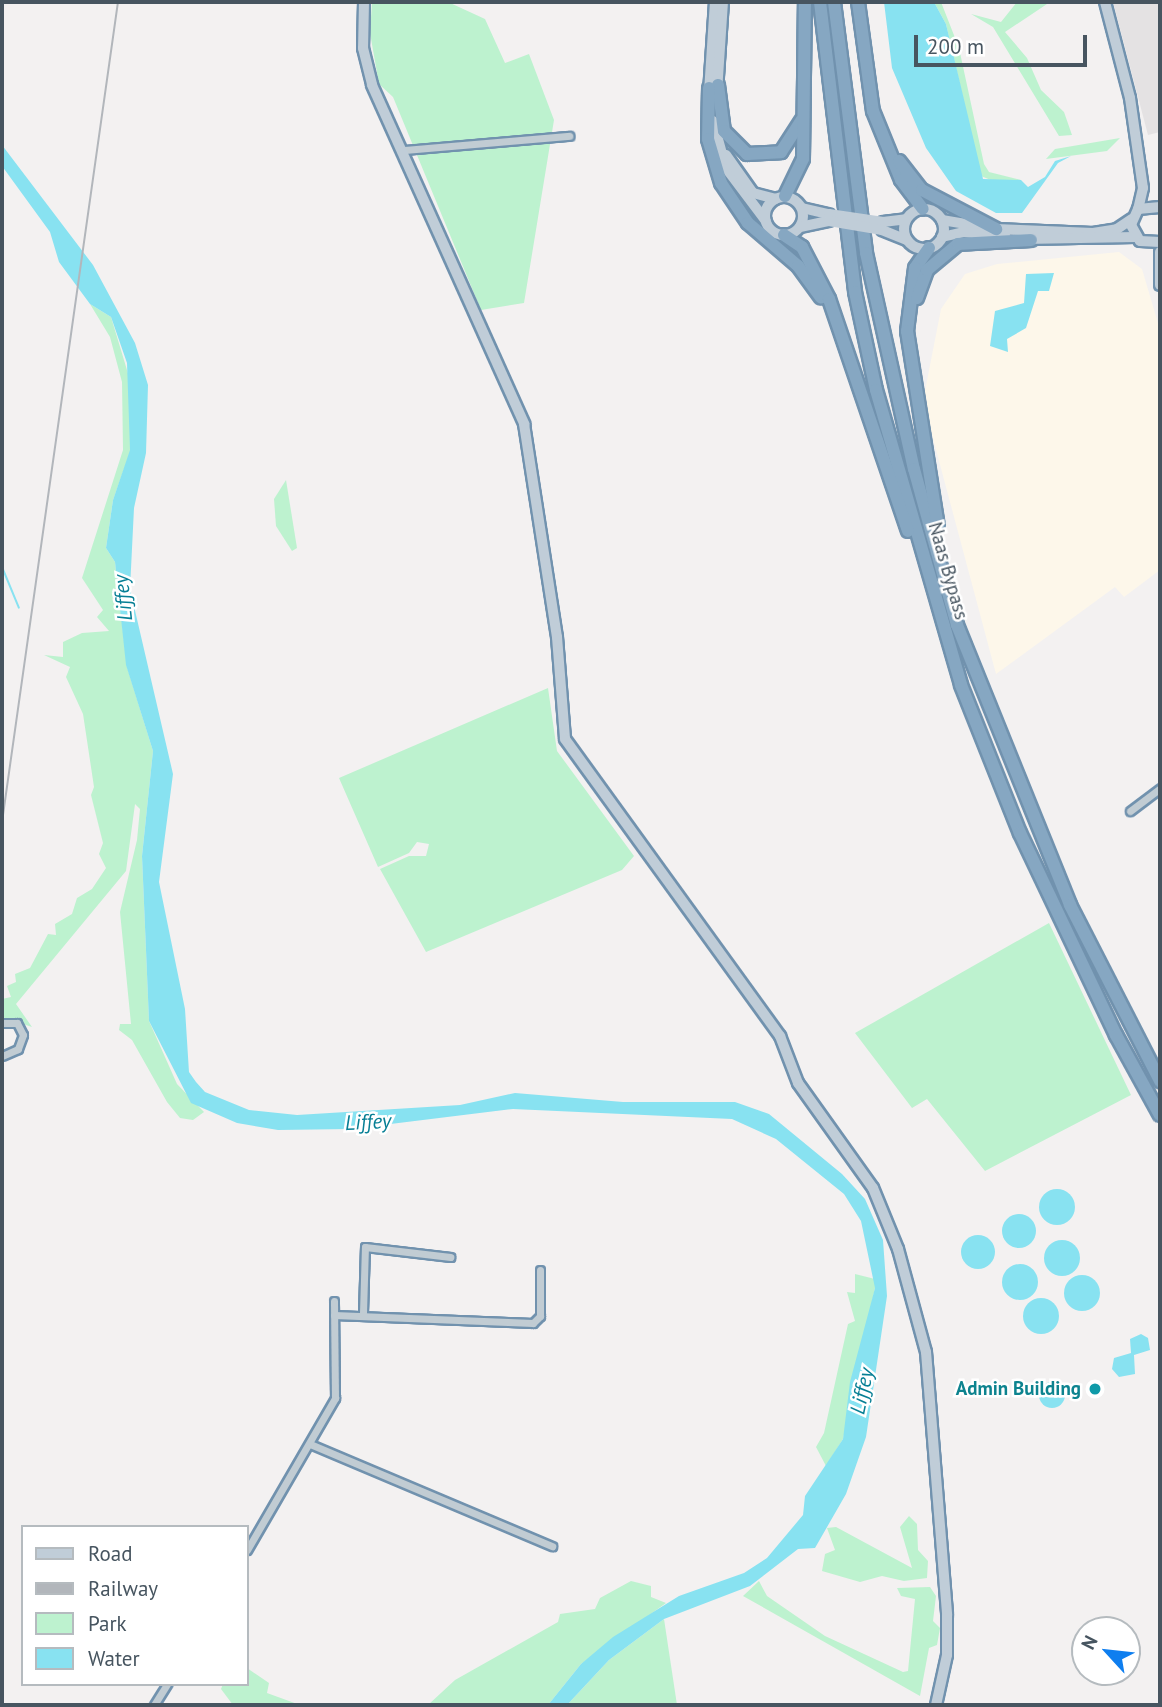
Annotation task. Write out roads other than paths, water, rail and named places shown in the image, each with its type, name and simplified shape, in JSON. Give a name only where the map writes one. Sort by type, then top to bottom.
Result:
[{"type":"highway","points":[[780,197],[803,159],[806,93],[805,2]]},
{"type":"highway","name":"Naas Bypass","points":[[820,2],[855,292],[876,390],[961,685],[1020,833],[1116,1035],[1160,1115]]},
{"type":"highway","name":"Naas Bypass","points":[[834,2],[866,253],[881,328],[957,625],[1070,905],[1160,1081]]},
{"type":"highway","points":[[858,2],[869,97],[901,180],[923,209]]},
{"type":"highway","points":[[713,86],[724,131],[737,149],[758,157],[781,152],[792,142],[806,93]]},
{"type":"highway","points":[[713,86],[708,139],[721,183],[748,223],[799,266],[842,335]]},
{"type":"highway","points":[[879,127],[922,190],[996,229]]},
{"type":"highway","points":[[784,235],[802,247],[842,335],[940,613]]},
{"type":"highway","points":[[909,349],[922,280],[943,253],[973,242],[1031,240]]},
{"type":"highway","points":[[929,248],[913,280],[909,349],[925,472],[990,707]]},
{"type":"street","points":[[364,2],[366,66],[524,424],[557,637],[565,739],[780,1036],[798,1083],[873,1188],[894,1238],[926,1352],[947,1615],[947,1656],[936,1705]]},
{"type":"street","points":[[715,2],[713,86],[721,158],[766,221],[784,235],[829,218]]},
{"type":"street","points":[[723,2],[713,86],[717,120],[725,154],[753,193],[780,197],[829,218],[882,226],[929,248],[942,237],[964,232],[1031,240],[1135,237],[1145,243],[1158,268]]},
{"type":"street","points":[[882,226],[906,219],[923,209],[942,220],[996,229],[1093,233],[1117,229],[1132,219],[1138,209],[1143,188],[1130,98],[1105,2]]},
{"type":"street","points":[[405,150],[569,136]]},
{"type":"street","points":[[1143,188],[1158,206]]},
{"type":"street","points":[[766,221],[766,208],[780,197]]},
{"type":"street","points":[[1138,209],[1158,206]]},
{"type":"street","points":[[799,229],[802,208]]},
{"type":"street","points":[[906,219],[908,240]]},
{"type":"street","points":[[1132,219],[1135,237]]},
{"type":"street","points":[[942,220],[942,237]]},
{"type":"street","points":[[1145,243],[1160,242]]},
{"type":"street","points":[[1160,252],[1160,285]]},
{"type":"street","points":[[1130,811],[1160,788]]},
{"type":"street","points":[[2,1023],[17,1023],[23,1035],[18,1049],[2,1056]]},
{"type":"street","points":[[363,1312],[365,1247],[450,1257]]},
{"type":"street","points":[[334,1315],[363,1312],[533,1323],[540,1316],[540,1270]]},
{"type":"street","points":[[248,1548],[335,1398],[334,1301]]},
{"type":"street","points":[[310,1444],[552,1546]]},
{"type":"street","points":[[154,1705],[166,1686]]},
{"type":"water","points":[[884,2],[934,2],[946,24],[983,179],[1021,180],[1028,187],[1045,177],[1055,161],[1071,156],[1058,163],[1022,213],[996,213],[956,191],[926,148],[892,68]]},
{"type":"water","name":"Liffey","points":[[2,145],[93,265],[135,343],[148,385],[146,453],[134,508],[130,589],[173,774],[159,882],[185,1009],[189,1072],[196,1082],[205,1092],[249,1110],[297,1115],[460,1105],[515,1093],[623,1102],[735,1102],[769,1114],[842,1174],[865,1199],[883,1240],[887,1296],[866,1437],[846,1494],[815,1548],[798,1549],[750,1586],[664,1619],[609,1660],[567,1705],[548,1705],[581,1664],[613,1637],[679,1596],[744,1573],[767,1558],[803,1515],[805,1496],[843,1439],[850,1382],[875,1288],[861,1221],[844,1194],[776,1139],[732,1119],[513,1109],[350,1129],[278,1130],[237,1123],[191,1103],[149,1021],[142,856],[153,751],[126,665],[115,562],[106,548],[113,500],[130,450],[127,363],[111,317],[90,304],[59,262],[50,232],[2,166]]},
{"type":"water","points":[[1054,273],[1049,291],[1038,291],[1026,328],[1007,339],[1008,352],[990,346],[995,311],[1024,303],[1026,274]]},
{"type":"water","points":[[1057,1189],[1070,1194],[1075,1207],[1070,1220],[1057,1225],[1044,1220],[1039,1207],[1044,1194]]},
{"type":"water","points":[[1019,1214],[1031,1219],[1036,1231],[1031,1243],[1019,1248],[1007,1243],[1002,1231],[1007,1219]]},
{"type":"water","points":[[978,1235],[990,1240],[995,1252],[990,1264],[978,1269],[966,1264],[961,1252],[966,1240]]},
{"type":"water","points":[[1062,1240],[1074,1246],[1080,1258],[1074,1270],[1062,1276],[1050,1270],[1044,1258],[1050,1246]]},
{"type":"water","points":[[1020,1264],[1032,1270],[1038,1282],[1032,1294],[1020,1300],[1008,1294],[1002,1282],[1008,1270]]},
{"type":"water","points":[[1082,1275],[1094,1281],[1100,1293],[1094,1305],[1082,1311],[1070,1305],[1064,1293],[1070,1281]]},
{"type":"water","points":[[1041,1298],[1053,1304],[1059,1316],[1053,1328],[1041,1334],[1029,1328],[1023,1316],[1029,1304]]},
{"type":"water","points":[[1141,1334],[1148,1338],[1150,1350],[1134,1355],[1135,1374],[1119,1377],[1112,1369],[1114,1358],[1131,1353],[1130,1339]]},
{"type":"water","points":[[1052,1382],[1061,1386],[1065,1395],[1061,1404],[1052,1408],[1043,1404],[1039,1395],[1043,1386]]},
{"type":"waterway","points":[[2,567],[19,608]]},
{"type":"railway","points":[[2,822],[118,2]]},
{"type":"place","name":"Admin Building","points":[[1095,1389]]}]
